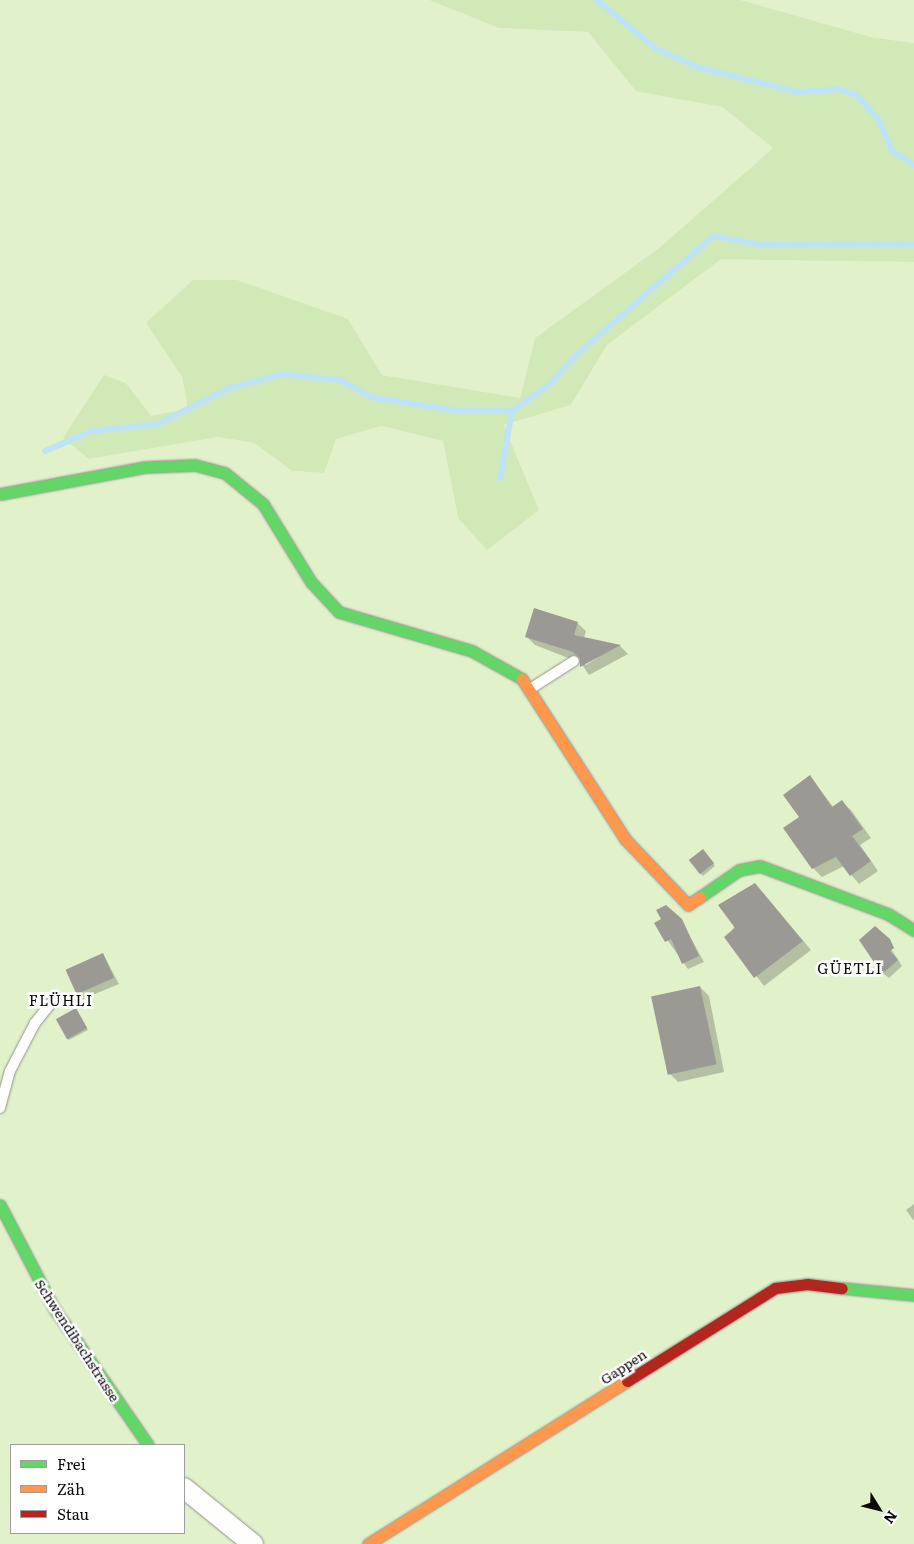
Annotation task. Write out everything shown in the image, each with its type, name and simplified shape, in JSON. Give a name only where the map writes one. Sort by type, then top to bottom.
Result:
[{"type":"street","points":[[0,494],[145,466],[210,468],[237,481],[263,504],[310,582],[339,612],[489,657],[530,689],[625,839],[688,905],[739,870],[760,866],[888,914],[914,930]]},
{"type":"street","name":"Schwendibachstrasse","points":[[0,1205],[55,1310],[147,1444]]},
{"type":"street","name":"Gappen","points":[[368,1544],[775,1288],[807,1284],[914,1295]]},
{"type":"street","points":[[185,1489],[253,1544]]},
{"type":"lane","points":[[530,689],[574,661]]},
{"type":"lane","points":[[0,1108],[10,1071],[35,1023],[55,998]]},
{"type":"green space","points":[[0,0],[429,0],[499,28],[588,32],[636,90],[722,107],[773,148],[659,248],[535,338],[520,398],[382,375],[348,319],[146,323],[182,377],[188,409],[151,417],[126,383],[89,459],[218,437],[254,443],[292,471],[324,473],[335,439],[381,426],[443,441],[458,518],[539,510],[504,425],[571,405],[607,345],[721,258],[914,262],[914,1544],[0,1544]]},
{"type":"green space","points":[[429,0],[741,0],[871,37],[914,43],[914,262],[721,259],[607,345],[571,405],[504,425],[539,510],[487,550],[458,518],[443,441],[381,426],[336,439],[324,473],[292,471],[254,443],[218,437],[89,459],[63,438],[104,375],[126,383],[151,416],[188,409],[182,377],[146,323],[193,280],[237,280],[348,319],[382,375],[520,398],[535,338],[659,248],[773,148],[722,107],[636,91],[588,32],[499,28]]},
{"type":"green space","points":[[741,0],[914,0],[914,43],[871,37]]},
{"type":"building","points":[[534,608],[578,622],[574,635],[621,645],[580,667],[580,658],[573,652],[525,637]]},
{"type":"building","points":[[810,775],[832,807],[842,800],[863,829],[852,836],[871,861],[850,876],[836,857],[812,869],[783,828],[799,817],[783,795]]},
{"type":"building","points":[[703,849],[714,863],[700,874],[689,860]]},
{"type":"building","points":[[755,883],[803,941],[754,978],[724,937],[735,928],[718,905]]},
{"type":"building","points":[[666,905],[682,919],[699,956],[682,964],[671,939],[665,942],[654,923],[661,919],[656,910]]},
{"type":"building","points":[[875,926],[890,939],[894,948],[890,951],[898,960],[882,974],[859,940]]},
{"type":"building","points":[[103,953],[114,978],[77,994],[66,970]]},
{"type":"building","points":[[700,986],[717,1064],[668,1075],[651,996]]},
{"type":"building","points":[[76,1008],[87,1028],[67,1039],[56,1019]]},
{"type":"waterway","points":[[597,0],[655,48],[697,67],[797,92],[838,89],[857,95],[878,119],[892,151],[914,165]]},
{"type":"waterway","points":[[45,451],[92,431],[158,424],[230,388],[282,374],[339,380],[371,397],[452,410],[512,411],[549,385],[577,354],[713,236],[762,245],[914,244]]},
{"type":"waterway","points":[[500,479],[512,411]]},
{"type":"traffic: fast","points":[[0,494],[145,467],[195,465],[225,473],[263,504],[311,582],[339,612],[472,651],[522,679]]},
{"type":"traffic: fast","points":[[700,897],[739,870],[760,866],[888,914],[914,930]]},
{"type":"traffic: fast","points":[[0,1205],[55,1310],[147,1444]]},
{"type":"traffic: fast","points":[[842,1288],[914,1295]]},
{"type":"traffic: slow","points":[[522,679],[625,839],[688,905],[700,897]]},
{"type":"traffic: slow","points":[[368,1544],[627,1381]]},
{"type":"traffic: jam","points":[[627,1381],[775,1288],[807,1284],[842,1288]]},
{"type":"district","name":"GÜETLI","points":[[850,968]]},
{"type":"district","name":"FLÜHLI","points":[[61,1000]]}]
